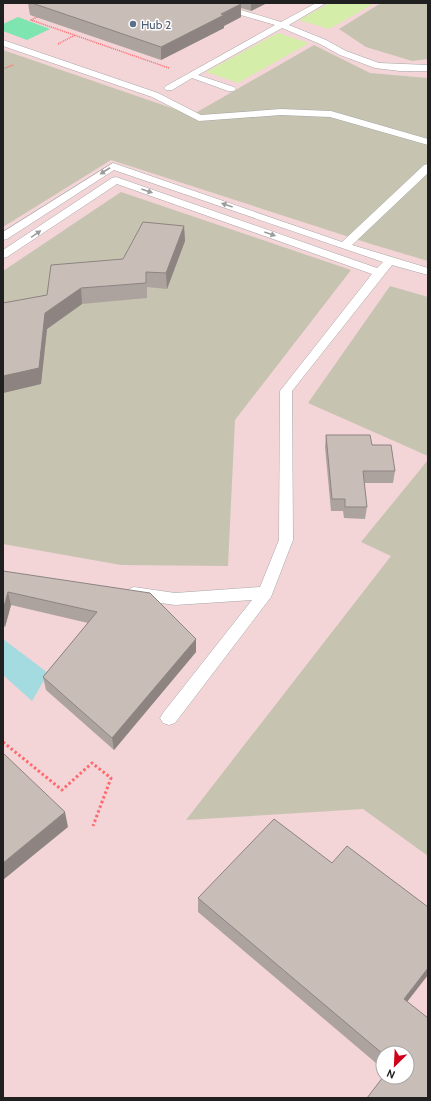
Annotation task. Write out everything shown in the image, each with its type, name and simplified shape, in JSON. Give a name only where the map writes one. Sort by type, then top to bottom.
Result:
[{"type":"lane","points":[[210,3],[282,25],[323,42],[343,53],[378,66],[428,68]]},
{"type":"lane","points":[[169,88],[322,3]]},
{"type":"lane","points":[[3,43],[155,95],[199,118],[281,112],[331,114],[428,142]]},
{"type":"lane","points":[[191,75],[231,89]]},
{"type":"lane","points":[[3,237],[113,166],[344,246],[428,272]]},
{"type":"lane","points":[[344,246],[428,167]]},
{"type":"lane","points":[[3,255],[116,180],[379,272]]},
{"type":"lane","points":[[169,718],[266,593],[286,540],[286,391],[379,272],[390,261]]},
{"type":"lane","points":[[120,591],[175,599],[266,593]]},
{"type":"path","points":[[43,14],[31,20],[191,75]]},
{"type":"path","points":[[3,742],[62,790],[92,763],[111,778],[93,826]]},
{"type":"shaded area","points":[[3,3],[428,3],[428,1098],[3,1098]]},
{"type":"shaded area","points":[[381,3],[428,3],[428,59],[412,61],[366,47],[339,29]]},
{"type":"shaded area","points":[[314,45],[370,73],[428,78],[428,261],[111,160],[3,227],[3,50],[192,115]]},
{"type":"shaded area","points":[[121,192],[351,270],[235,420],[228,566],[121,565],[3,544],[3,271]]},
{"type":"shaded area","points":[[390,286],[428,297],[428,456],[308,403]]},
{"type":"shaded area","points":[[428,460],[428,856],[363,809],[186,820],[391,556],[361,542]]},
{"type":"green space","points":[[330,3],[375,3],[329,29],[299,20]]},
{"type":"green space","points":[[18,17],[50,29],[27,40],[3,31],[3,24]]},
{"type":"green space","points":[[278,33],[309,43],[238,83],[206,72]]},
{"type":"water","points":[[3,639],[48,673],[32,701],[3,675]]},
{"type":"building","points":[[32,3],[241,4],[221,14],[224,15],[161,47]]},
{"type":"building","points":[[143,222],[184,226],[166,273],[146,272],[146,283],[81,288],[45,313],[39,368],[3,376],[3,303],[47,295],[51,265],[123,259]]},
{"type":"building","points":[[326,435],[370,435],[372,445],[391,445],[395,471],[363,471],[367,507],[345,507],[345,499],[332,499]]},
{"type":"building","points":[[3,571],[150,593],[196,639],[112,738],[43,677],[97,612],[8,592],[3,610]]},
{"type":"building","points":[[3,753],[65,812],[3,863]]},
{"type":"building","points":[[274,819],[332,863],[347,846],[428,907],[428,968],[404,999],[428,1018],[428,1098],[367,1098],[377,1085],[415,1085],[415,1045],[375,1045],[375,1047],[198,898]]},
{"type":"place","name":"Hub 2","points":[[133,24]]}]
